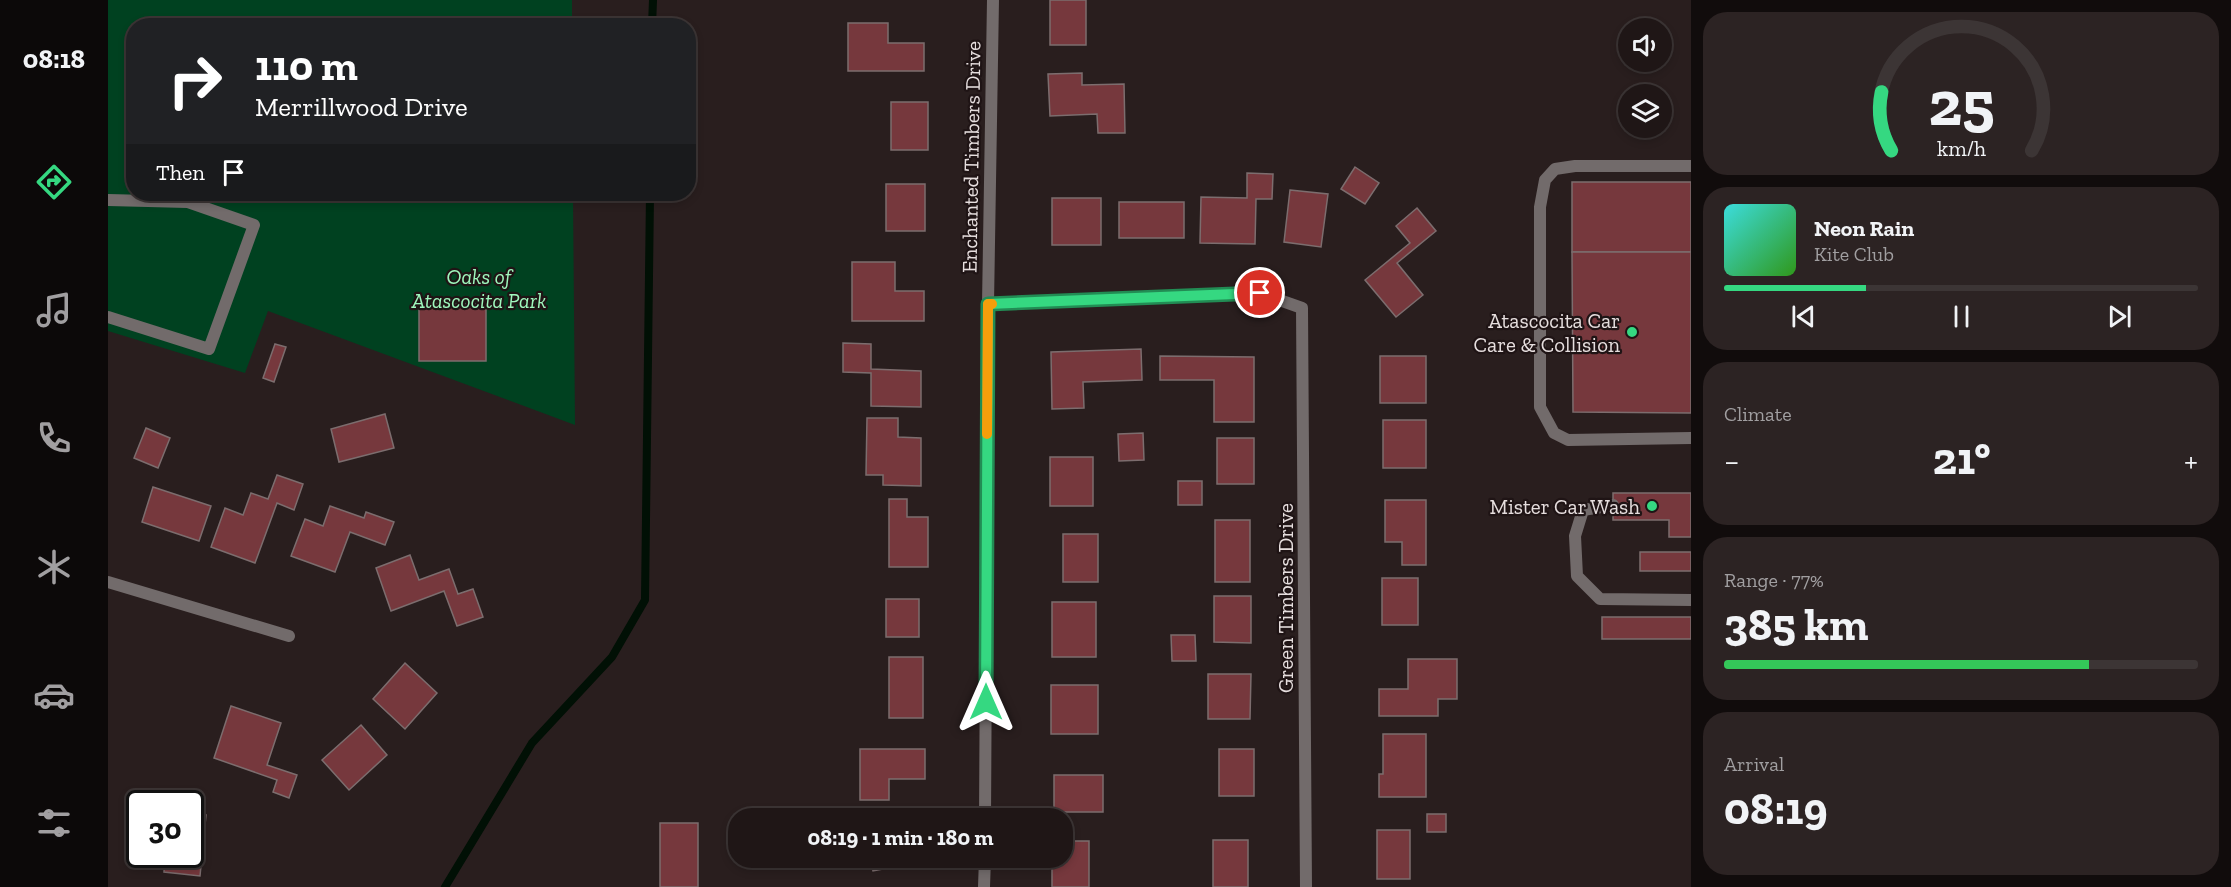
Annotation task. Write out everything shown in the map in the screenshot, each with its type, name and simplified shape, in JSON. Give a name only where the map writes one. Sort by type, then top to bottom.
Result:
[{"type":"street","name":"Enchanted Timbers Drive","points":[[985,808],[988,304],[993,0]]},
{"type":"street","points":[[1691,166],[1575,166],[1555,169],[1545,180],[1540,207],[1540,407],[1554,433],[1568,440],[1691,438]]},
{"type":"street","points":[[108,200],[126,200]]},
{"type":"street","points":[[108,318],[209,350],[254,225],[188,202],[148,201]]},
{"type":"street","name":"Green Timbers Drive","points":[[988,304],[1260,293],[1302,308],[1306,887]]},
{"type":"street","points":[[1613,505],[1583,510],[1575,536],[1577,576],[1600,598],[1691,600]]},
{"type":"street","points":[[108,582],[289,636]]},
{"type":"street","points":[[984,887],[985,868]]},
{"type":"green space","name":"Oaks of Atascocita Park","points":[[108,0],[572,0],[572,18],[126,18],[126,201],[573,201],[575,425],[268,311],[245,373],[108,331]]},
{"type":"building","points":[[1050,0],[1086,0],[1086,45],[1050,45]]},
{"type":"building","points":[[848,23],[888,23],[888,43],[924,43],[924,71],[848,71]]},
{"type":"building","points":[[1082,73],[1082,85],[1124,84],[1125,133],[1098,133],[1097,114],[1050,116],[1048,74]]},
{"type":"building","points":[[891,102],[928,102],[928,150],[891,150]]},
{"type":"building","points":[[1355,167],[1379,183],[1365,204],[1341,189]]},
{"type":"building","points":[[1247,173],[1273,174],[1272,199],[1256,199],[1255,244],[1200,243],[1201,197],[1247,198]]},
{"type":"building","points":[[1572,182],[1691,182],[1691,252],[1572,252]]},
{"type":"building","points":[[886,184],[925,184],[925,231],[886,231]]},
{"type":"building","points":[[1290,190],[1328,194],[1321,247],[1284,242]]},
{"type":"building","points":[[1052,198],[1101,198],[1101,245],[1052,245]]},
{"type":"building","points":[[1119,202],[1184,202],[1184,238],[1119,238]]},
{"type":"building","points":[[1417,208],[1436,231],[1397,263],[1423,295],[1396,317],[1365,280],[1410,243],[1396,226]]},
{"type":"building","name":"Atascocita Car Care & Collision","points":[[1572,252],[1691,252],[1691,413],[1573,412]]},
{"type":"building","points":[[852,262],[895,262],[895,291],[924,291],[924,321],[852,321]]},
{"type":"building","points":[[419,304],[486,304],[486,361],[419,361]]},
{"type":"building","points":[[843,343],[871,344],[871,369],[921,371],[921,407],[871,406],[871,373],[843,372]]},
{"type":"building","points":[[275,344],[286,347],[274,382],[263,378]]},
{"type":"building","points":[[1141,349],[1142,380],[1083,382],[1084,408],[1052,409],[1051,352]]},
{"type":"building","points":[[1160,356],[1254,357],[1254,422],[1214,422],[1214,380],[1160,380]]},
{"type":"building","points":[[1380,356],[1426,356],[1426,403],[1380,403]]},
{"type":"building","points":[[385,414],[394,448],[339,462],[331,429]]},
{"type":"building","points":[[867,418],[898,418],[898,437],[921,438],[921,486],[883,485],[883,475],[866,475]]},
{"type":"building","points":[[1383,420],[1426,420],[1426,468],[1383,468]]},
{"type":"building","points":[[146,428],[170,438],[158,468],[134,458]]},
{"type":"building","points":[[1143,433],[1144,460],[1119,461],[1118,434]]},
{"type":"building","points":[[1217,438],[1254,438],[1254,484],[1217,484]]},
{"type":"building","points":[[1050,457],[1093,457],[1093,506],[1050,506]]},
{"type":"building","points":[[277,475],[303,484],[294,510],[277,503],[255,563],[211,547],[225,508],[243,515],[251,493],[268,499]]},
{"type":"building","points":[[1178,481],[1202,481],[1202,505],[1178,505]]},
{"type":"building","points":[[153,487],[211,506],[199,541],[142,522]]},
{"type":"building","name":"Mister Car Wash","points":[[1613,493],[1691,493],[1691,537],[1669,537],[1669,520],[1613,520]]},
{"type":"building","points":[[889,499],[907,499],[907,517],[928,517],[928,567],[889,567]]},
{"type":"building","points":[[1385,500],[1426,500],[1426,565],[1402,565],[1402,542],[1385,542]]},
{"type":"building","points":[[330,506],[364,518],[366,512],[394,522],[385,545],[350,532],[335,572],[291,556],[305,519],[323,526]]},
{"type":"building","points":[[1215,520],[1250,520],[1250,582],[1215,582]]},
{"type":"building","points":[[1063,534],[1098,534],[1098,582],[1063,582]]},
{"type":"building","points":[[1640,552],[1691,552],[1691,571],[1640,571]]},
{"type":"building","points":[[410,555],[419,580],[449,569],[458,594],[473,589],[483,617],[457,626],[444,591],[391,611],[376,568]]},
{"type":"building","points":[[1382,578],[1418,578],[1418,625],[1382,625]]},
{"type":"building","points":[[1214,596],[1251,596],[1251,643],[1214,642]]},
{"type":"building","points":[[886,599],[919,599],[919,637],[886,637]]},
{"type":"building","points":[[1052,602],[1096,602],[1096,657],[1052,657]]},
{"type":"building","points":[[1602,617],[1691,617],[1691,639],[1602,639]]},
{"type":"building","points":[[1171,635],[1195,635],[1196,661],[1172,661]]},
{"type":"building","points":[[889,657],[923,657],[923,718],[889,718]]},
{"type":"building","points":[[1408,659],[1457,659],[1457,699],[1438,699],[1438,716],[1379,716],[1379,689],[1408,689]]},
{"type":"building","points":[[405,663],[437,693],[405,729],[373,699]]},
{"type":"building","points":[[1208,674],[1251,674],[1250,719],[1208,719]]},
{"type":"building","points":[[1051,685],[1098,685],[1098,734],[1051,734]]},
{"type":"building","points":[[231,706],[281,723],[267,765],[297,775],[289,798],[273,792],[277,780],[214,758]]},
{"type":"building","points":[[361,725],[387,755],[349,790],[322,760]]},
{"type":"building","points":[[1383,734],[1426,734],[1426,797],[1379,797],[1379,774],[1383,774]]},
{"type":"building","points":[[860,749],[925,749],[925,779],[889,779],[889,800],[860,800]]},
{"type":"building","points":[[1219,749],[1254,749],[1254,796],[1219,796]]},
{"type":"building","points":[[1054,775],[1103,775],[1103,812],[1073,812],[1073,808],[1054,808]]},
{"type":"building","points":[[1427,814],[1446,814],[1446,832],[1427,832]]},
{"type":"building","points":[[660,823],[698,823],[698,887],[660,887]]},
{"type":"building","points":[[1377,830],[1410,830],[1410,879],[1377,879]]},
{"type":"building","points":[[1213,840],[1248,840],[1248,887],[1213,887]]},
{"type":"building","points":[[1073,841],[1089,841],[1089,887],[1052,887],[1052,868],[1073,868]]},
{"type":"building","points":[[164,868],[201,868],[200,876],[164,872]]},
{"type":"building","points":[[872,868],[889,868],[873,871]]},
{"type":"waterway","points":[[652,18],[653,0]]},
{"type":"waterway","points":[[445,887],[532,743],[612,657],[645,600],[650,201]]},
{"type":"slow traffic","points":[[987,434],[988,304],[992,304]]},
{"type":"place","name":"Atascocita Car Care & Collision","points":[[1632,332]]},
{"type":"place","name":"Mister Car Wash","points":[[1652,506]]},
{"type":"route","points":[[986,702],[988,304],[1260,293]]}]
